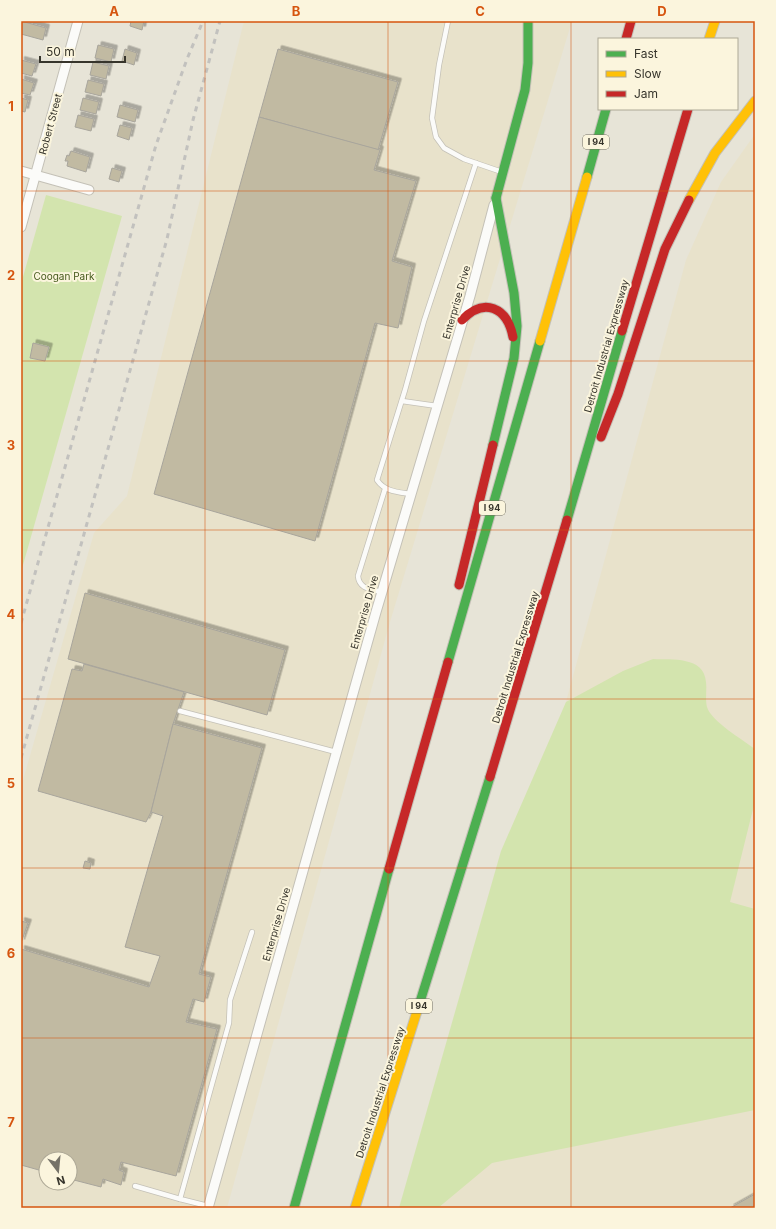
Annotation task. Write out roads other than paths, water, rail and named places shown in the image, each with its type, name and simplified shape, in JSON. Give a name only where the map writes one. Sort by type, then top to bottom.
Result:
[{"type":"main road","name":"Enterprise Drive","points":[[496,198],[525,90],[528,63],[528,21]]},
{"type":"main road","points":[[626,38],[631,21]]},
{"type":"main road","points":[[709,38],[715,21]]},
{"type":"main road","points":[[571,508],[618,394],[665,249],[694,189],[715,153],[738,121],[755,101]]},
{"type":"main road","name":"I 94","points":[[294,1208],[606,110]]},
{"type":"main road","name":"Detroit Industrial Expressway","points":[[355,1208],[482,804],[571,508],[647,244],[688,110]]},
{"type":"main road","points":[[457,593],[515,351],[517,324],[515,297],[510,262],[498,218],[496,198]]},
{"type":"main road","points":[[462,320],[470,312],[480,307],[497,310],[504,315],[510,324],[513,333],[515,351]]},
{"type":"main road","points":[[397,841],[451,616]]},
{"type":"street","name":"Robert Street","points":[[21,227],[78,21]]},
{"type":"street","points":[[21,171],[89,190]]},
{"type":"street","name":"Enterprise Drive","points":[[208,1207],[382,592],[470,296],[496,198]]},
{"type":"lane","points":[[448,21],[439,65],[432,118],[436,137],[444,148],[464,159],[503,172]]},
{"type":"lane","points":[[411,494],[385,489],[377,480],[402,401],[424,321],[476,163]]},
{"type":"lane","points":[[402,401],[437,406]]},
{"type":"lane","points":[[382,592],[362,587],[358,582],[358,576],[385,489]]},
{"type":"lane","points":[[180,710],[336,752]]},
{"type":"lane","points":[[180,1199],[229,1023],[230,1000],[252,932]]},
{"type":"lane","points":[[135,1186],[208,1207]]},
{"type":"railway","points":[[21,623],[156,145],[187,59],[203,21]]},
{"type":"railway","points":[[21,758],[167,239],[193,120],[220,21]]},
{"type":"park label","name":"Coogan Park","points":[[64,276]]}]
